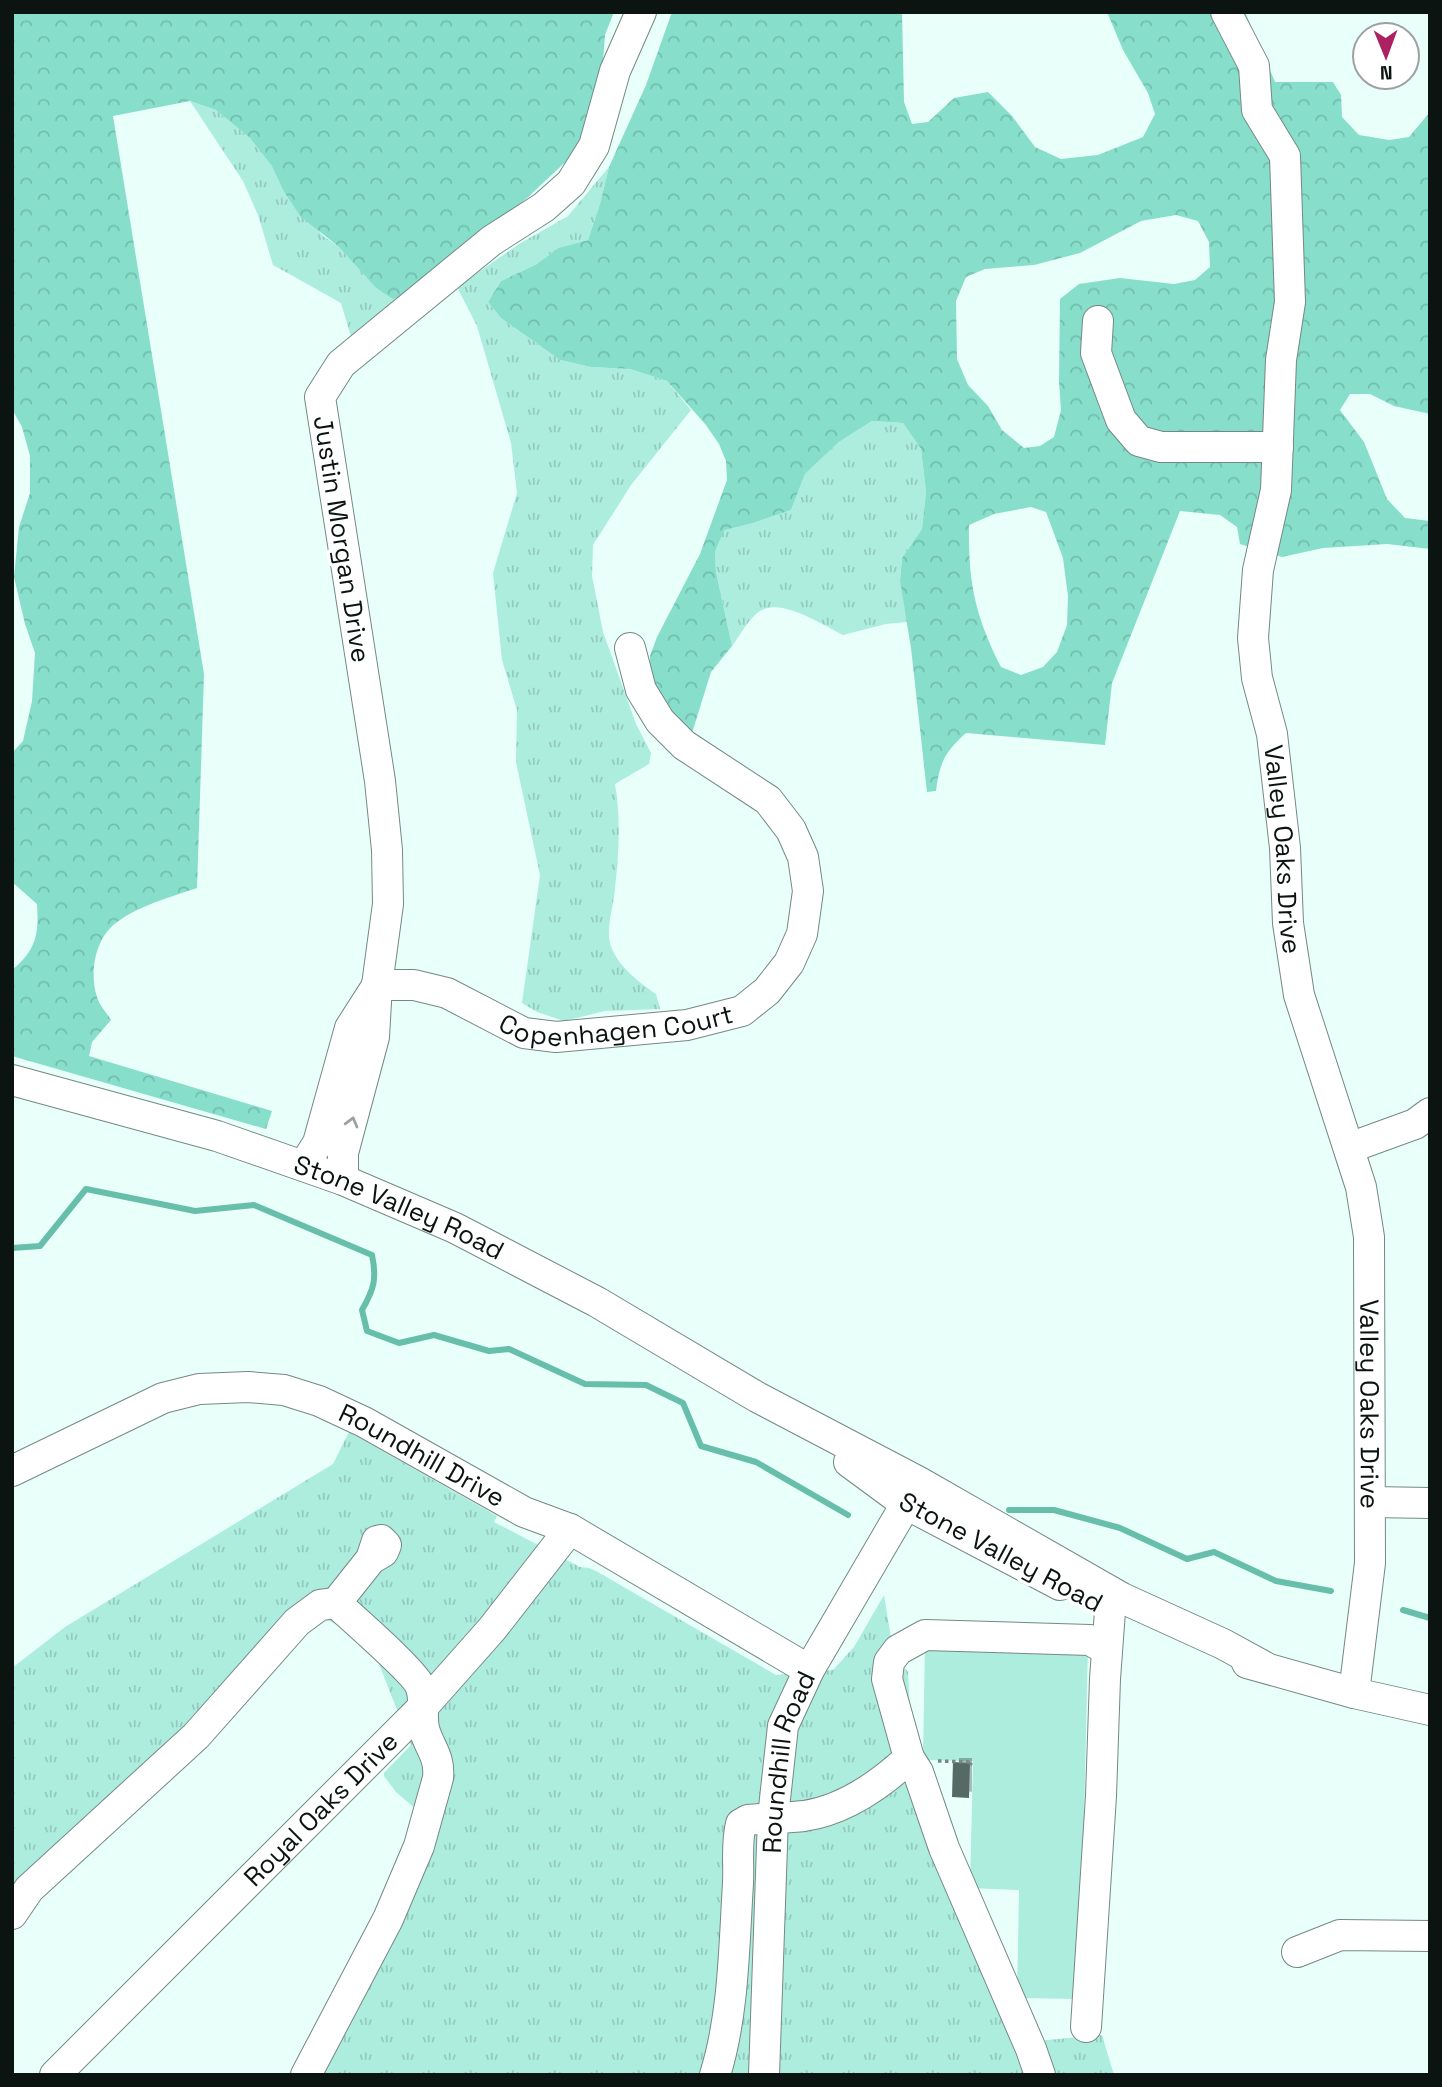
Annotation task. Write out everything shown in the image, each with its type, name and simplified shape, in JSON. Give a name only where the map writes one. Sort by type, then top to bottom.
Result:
[{"type":"street","name":"Justin Morgan Drive","points":[[343,1180],[343,1153],[374,1037],[387,904],[387,850],[381,795],[320,397],[341,364],[491,241],[544,207],[571,183],[594,146],[615,71],[641,12]]},
{"type":"street","name":"Valley Oaks Drive","points":[[1226,12],[1254,66],[1257,110],[1285,156],[1290,302],[1280,360],[1276,490],[1258,570],[1252,638],[1257,678],[1272,734],[1284,848],[1288,923],[1299,995],[1361,1187],[1369,1237],[1370,1563],[1353,1693]]},
{"type":"street","points":[[1098,321],[1096,353],[1121,420],[1139,441],[1161,447],[1278,447]]},
{"type":"street","name":"Copenhagen Court","points":[[377,985],[414,985],[447,993],[524,1034],[556,1037],[687,1025],[742,1011],[767,991],[789,963],[802,934],[808,891],[803,857],[791,830],[768,800],[684,745],[660,721],[641,690],[630,648]]},
{"type":"street","points":[[304,1166],[318,1143],[350,1028],[377,985]]},
{"type":"street","name":"Stone Valley Road","points":[[12,1080],[217,1136],[343,1180],[455,1228],[597,1302],[1110,1611],[1213,1654],[1353,1693],[1430,1710]]},
{"type":"street","points":[[1349,1148],[1415,1124],[1430,1113]]},
{"type":"street","name":"Roundhill Drive","points":[[12,1471],[163,1398],[199,1390],[248,1387],[284,1390],[319,1401],[364,1422],[524,1512],[569,1529],[809,1670]]},
{"type":"street","name":"Stone Valley Road","points":[[913,1493],[1265,1667]]},
{"type":"street","name":"Roundhill Road","points":[[764,2075],[773,1817],[783,1726],[809,1670],[913,1493]]},
{"type":"street","points":[[1371,1502],[1430,1503]]},
{"type":"street","name":"Royal Oaks Drive","points":[[55,2075],[422,1708],[492,1629],[569,1529]]},
{"type":"street","points":[[12,1914],[29,1889],[196,1737],[297,1622],[320,1605],[336,1603],[371,1559]]},
{"type":"street","points":[[306,2075],[388,1919],[419,1846],[439,1768],[434,1748],[424,1731],[421,1687],[395,1658],[336,1603]]},
{"type":"street","points":[[1086,2027],[1110,1611]]},
{"type":"street","points":[[1040,2075],[944,1848],[918,1772],[910,1760],[887,1679],[889,1662],[898,1650],[925,1635],[1090,1640],[1107,1650]]},
{"type":"street","points":[[715,2075],[725,2041],[730,1995],[738,1884],[738,1832],[741,1824],[748,1819],[807,1815],[838,1805],[869,1791],[910,1760]]},
{"type":"street","points":[[1297,1952],[1340,1935],[1430,1936]]},
{"type":"path","points":[[910,1760],[972,1762],[970,1765]]},
{"type":"green space","points":[[12,12],[614,12],[605,35],[602,74],[593,113],[576,152],[527,198],[411,293],[393,299],[375,287],[338,246],[301,217],[283,190],[272,166],[250,138],[216,110],[190,101],[113,116],[204,674],[197,888],[136,911],[117,922],[103,937],[96,956],[94,977],[98,1000],[111,1020],[92,1042],[89,1056],[272,1111],[266,1129],[12,1056],[12,970],[31,949],[36,933],[37,904],[12,882],[12,753],[23,741],[32,701],[35,653],[14,577],[19,527],[30,493],[30,456],[22,427],[12,409]]},
{"type":"green space","points":[[672,12],[902,12],[904,102],[912,124],[928,122],[954,98],[988,92],[1012,116],[1035,147],[1061,159],[1098,155],[1143,137],[1155,114],[1148,93],[1123,50],[1107,12],[1245,12],[1275,82],[1333,82],[1341,95],[1342,117],[1359,135],[1389,140],[1409,137],[1430,112],[1430,414],[1394,406],[1370,394],[1350,394],[1340,410],[1364,442],[1387,499],[1405,518],[1430,521],[1430,549],[1387,544],[1323,548],[1282,557],[1240,544],[1237,527],[1220,515],[1180,511],[1112,683],[1105,745],[966,733],[944,759],[936,791],[927,792],[911,648],[900,581],[902,558],[922,529],[926,492],[921,449],[903,423],[872,421],[839,442],[805,474],[791,510],[724,530],[715,552],[716,572],[732,646],[711,672],[692,733],[674,716],[650,678],[650,656],[700,554],[727,480],[726,461],[719,444],[667,381],[630,369],[591,367],[560,360],[501,318],[488,302],[501,281],[537,264],[558,248],[588,240],[609,167],[646,85]],"holes":[[[1176,215],[1198,221],[1209,242],[1210,267],[1195,280],[1174,284],[1120,278],[1079,284],[1060,299],[1061,410],[1054,437],[1040,446],[1024,448],[1002,430],[988,406],[968,385],[957,359],[956,301],[966,277],[985,269],[1034,265],[1080,253],[1141,221]],[[1031,507],[1046,512],[1063,558],[1068,596],[1067,625],[1057,652],[1043,667],[1021,675],[1001,667],[979,615],[972,582],[969,525],[994,514]]]},
{"type":"green space","points":[[190,101],[216,110],[250,138],[273,166],[283,190],[323,236],[338,246],[375,287],[411,293],[352,340],[341,303],[273,265],[258,215],[243,181]]},
{"type":"green space","points":[[609,167],[588,240],[558,248],[537,264],[501,281],[488,302],[501,318],[560,360],[591,367],[630,369],[667,381],[691,410],[631,485],[593,545],[592,576],[603,632],[636,724],[651,753],[649,764],[615,784],[618,849],[609,937],[620,962],[656,994],[660,1009],[605,1011],[564,1021],[537,1012],[522,1003],[540,875],[516,762],[517,710],[502,660],[493,573],[517,493],[511,443],[477,326],[457,287],[519,244],[568,216]]},
{"type":"green space","points":[[872,421],[903,423],[921,449],[926,492],[922,529],[902,558],[900,580],[907,622],[886,624],[843,635],[802,614],[779,607],[769,608],[752,618],[732,646],[716,572],[715,552],[724,529],[753,523],[791,510],[805,474],[839,442]]},
{"type":"green space","points":[[349,1432],[497,1516],[494,1522],[580,1567],[596,1571],[776,1675],[833,1670],[854,1647],[884,1595],[892,1644],[897,1660],[908,1672],[912,1751],[1036,2041],[1102,2035],[1114,2075],[288,2075],[385,1934],[418,1811],[396,1792],[384,1776],[411,1745],[369,1639],[316,1615],[12,1922],[12,1668],[65,1627],[333,1464]]},
{"type":"green space","points":[[925,1641],[1088,1645],[1080,1999],[1017,1998],[1019,1890],[970,1888],[973,1761],[923,1760]]},
{"type":"building","points":[[953,1762],[970,1763],[969,1798],[952,1797]]},
{"type":"waterway","points":[[12,1248],[40,1246],[86,1189],[195,1211],[254,1205],[372,1255],[373,1284],[362,1310],[367,1331],[399,1343],[434,1335],[489,1351],[509,1349],[585,1384],[646,1385],[683,1403],[701,1446],[756,1462],[848,1515]]},
{"type":"waterway","points":[[1009,1510],[1054,1510],[1120,1528],[1187,1559],[1214,1552],[1276,1581],[1331,1591]]},
{"type":"waterway","points":[[1403,1610],[1430,1618]]}]
